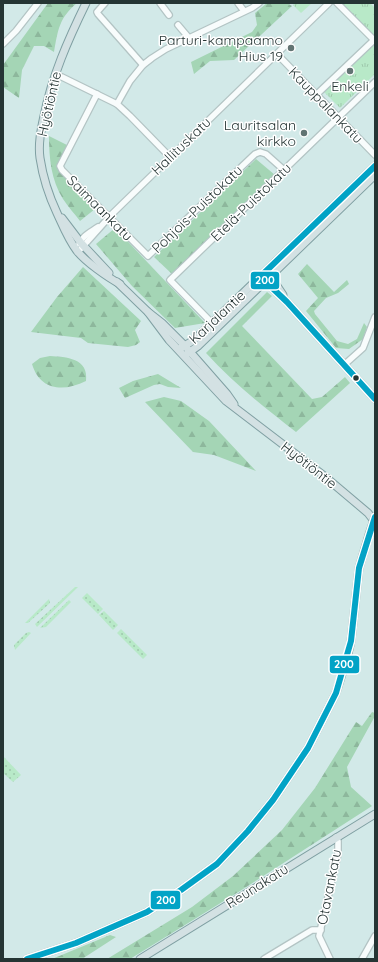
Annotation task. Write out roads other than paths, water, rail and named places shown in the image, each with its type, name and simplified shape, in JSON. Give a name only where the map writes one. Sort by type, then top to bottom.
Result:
[{"type":"main road","name":"Hyötiöntie","points":[[86,3],[57,68],[47,100],[41,129],[40,158],[47,187],[64,230],[78,252],[108,277],[120,284]]},
{"type":"main road","name":"Karjalantie","points":[[181,348],[266,277],[375,166]]},
{"type":"main road","name":"Karjalantie","points":[[187,354],[266,277],[375,175]]},
{"type":"main road","name":"Hyötiöntie","points":[[55,209],[82,244],[148,312],[162,323],[181,348],[227,394],[241,413],[324,475],[363,509],[375,522]]},
{"type":"main road","points":[[266,277],[278,286],[287,302],[375,399]]},
{"type":"main road","points":[[27,959],[76,942],[147,912],[217,864],[248,831],[273,800],[308,748],[336,693],[349,646],[360,568],[375,517]]},
{"type":"main road","name":"Reunakatu","points":[[140,959],[375,814]]},
{"type":"street","points":[[3,44],[16,31],[38,3]]},
{"type":"street","points":[[105,3],[97,12],[143,65]]},
{"type":"street","points":[[160,3],[170,15]]},
{"type":"street","points":[[238,3],[244,11]]},
{"type":"street","points":[[117,104],[130,81],[143,65],[166,49],[258,3]]},
{"type":"street","name":"Hallituskatu","points":[[78,252],[82,244],[109,217],[329,3]]},
{"type":"street","points":[[316,94],[374,41],[337,3]]},
{"type":"street","points":[[178,25],[189,38]]},
{"type":"street","name":"Kauppalankatu","points":[[277,54],[375,155]]},
{"type":"street","points":[[62,77],[117,104],[170,157]]},
{"type":"street","name":"Etelä-Puistokatu","points":[[212,323],[170,280],[375,82]]},
{"type":"street","name":"Saimaankatu","points":[[97,94],[60,166],[62,170],[148,256]]},
{"type":"street","name":"Pohjois-Puistokatu","points":[[148,256],[254,154],[260,152],[266,154],[284,170]]},
{"type":"street","points":[[344,365],[363,348],[375,317]]},
{"type":"street","name":"Otavankatu","points":[[330,959],[319,936],[338,854],[338,841],[336,837]]},
{"type":"street","points":[[264,959],[312,930],[321,930]]},
{"type":"street","points":[[362,959],[375,936]]},
{"type":"place","name":"Parturi-kampaamo Hius 19","points":[[291,48]]},
{"type":"place","name":"Enkeli","points":[[350,71]]},
{"type":"place","name":"Lauritsalan kirkko","points":[[304,133]]}]
